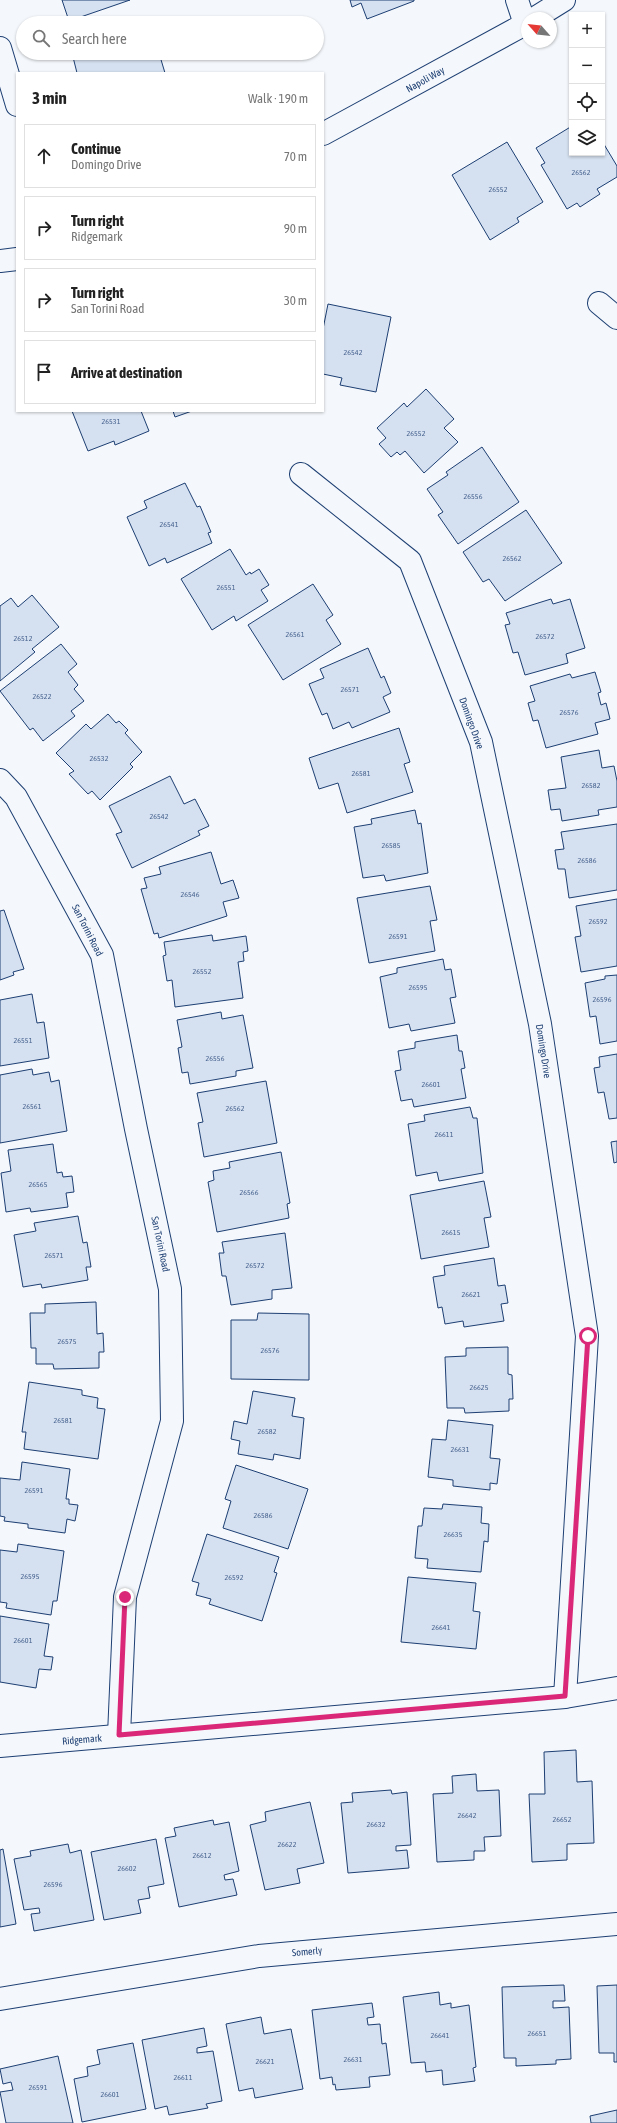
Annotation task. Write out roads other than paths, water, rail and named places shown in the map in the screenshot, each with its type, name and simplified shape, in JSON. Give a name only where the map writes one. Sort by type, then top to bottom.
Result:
[{"type":"street","points":[[517,0],[524,12]]},
{"type":"street","name":"Napoli Way","points":[[545,12],[564,0]]},
{"type":"street","name":"Napoli Way","points":[[324,133],[521,26]]},
{"type":"street","points":[[0,48],[16,102]]},
{"type":"street","points":[[0,261],[16,259]]},
{"type":"street","points":[[599,303],[617,318]]},
{"type":"street","name":"Domingo Drive","points":[[301,474],[410,561],[481,742],[540,1024],[588,1336],[565,1696]]},
{"type":"street","name":"San Torini Road","points":[[0,780],[16,797],[102,955],[136,1129],[170,1289],[172,1421],[125,1597],[119,1735]]},
{"type":"street","name":"Ridgemark","points":[[0,1746],[565,1696],[617,1688]]},
{"type":"street","name":"Somerly","points":[[0,1998],[259,1956],[617,1924]]}]
